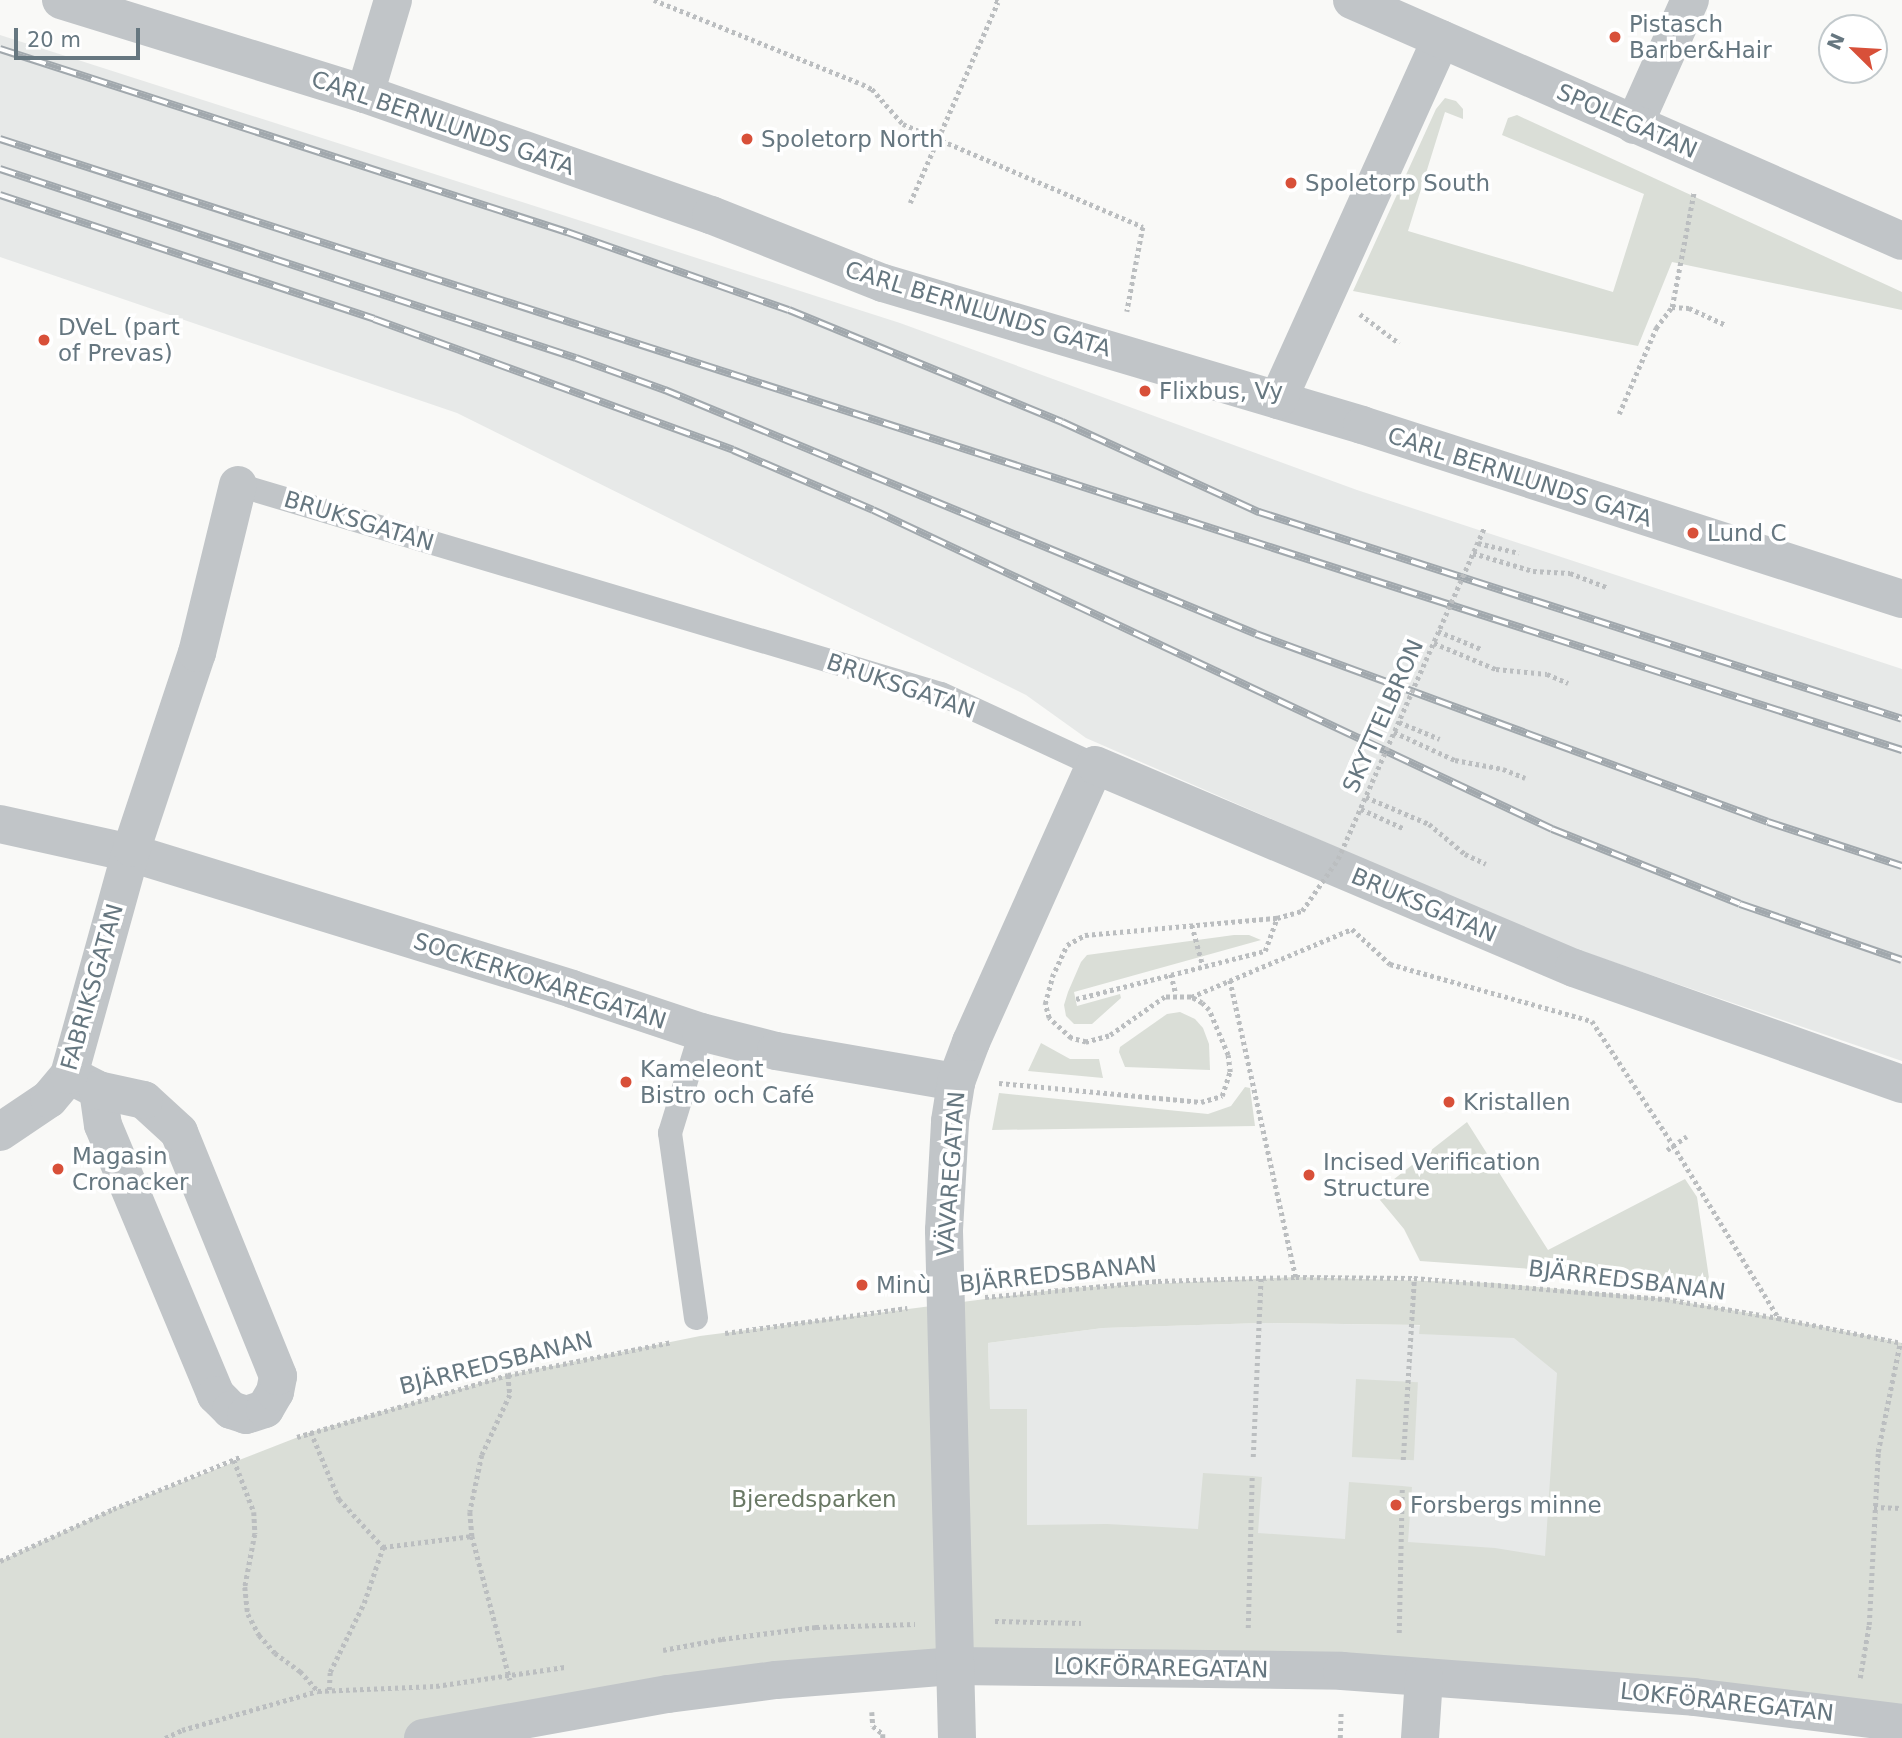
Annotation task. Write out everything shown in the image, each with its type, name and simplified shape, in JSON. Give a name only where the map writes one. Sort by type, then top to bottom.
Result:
[{"type":"street","name":"CARL BERNLUNDS GATA","points":[[61,0],[366,94],[711,215],[883,283],[1278,400],[1902,599]]},
{"type":"street","points":[[366,94],[393,0]]},
{"type":"street","name":"SPOLEGATAN","points":[[1352,0],[1902,240]]},
{"type":"street","points":[[1634,125],[1690,0]]},
{"type":"street","points":[[1278,400],[1441,39]]},
{"type":"street","name":"BRUKSGATAN","points":[[131,853],[197,653],[238,485]]},
{"type":"street","name":"BRUKSGATAN","points":[[1095,765],[1574,968],[1902,1084]]},
{"type":"street","name":"VÄVAREGATAN","points":[[957,1738],[944,1217],[956,1082],[971,1042],[1095,765]]},
{"type":"street","name":"SOCKERKOKAREGATAN","points":[[0,824],[131,853],[572,989],[701,1032],[776,1051],[956,1082]]},
{"type":"street","name":"FABRIKSGATAN","points":[[0,1132],[49,1099],[83,1083],[131,853]]},
{"type":"street","points":[[83,1083],[144,1100],[179,1132],[278,1376],[275,1392],[265,1409],[246,1415],[231,1410],[216,1395],[83,1083]]},
{"type":"street","name":"LOKFÖRAREGATAN","points":[[423,1738],[494,1732],[667,1694],[776,1680],[955,1666],[1157,1667],[1424,1676],[1568,1686],[1841,1722],[1902,1723]]},
{"type":"street","points":[[1420,1738],[1424,1676]]},
{"type":"lane","name":"BRUKSGATAN","points":[[238,485],[941,694],[1095,765]]},
{"type":"lane","points":[[701,1032],[670,1133],[704,1326]]},
{"type":"path","points":[[654,0],[872,89],[895,118],[1143,227],[1120,354]]},
{"type":"path","points":[[910,203],[940,140],[998,2],[993,0]]},
{"type":"path","points":[[1619,414],[1656,328],[1672,307],[1702,155]]},
{"type":"path","points":[[1672,307],[1689,308],[1726,325]]},
{"type":"path","name":"SKYTTELBRON","points":[[1277,918],[1302,911],[1330,874],[1483,528]]},
{"type":"path","points":[[1478,543],[1519,553]]},
{"type":"path","points":[[1473,554],[1533,571],[1570,573],[1606,587]]},
{"type":"path","points":[[1438,631],[1481,649]]},
{"type":"path","points":[[1434,643],[1496,669],[1547,674],[1568,683]]},
{"type":"path","points":[[1399,722],[1440,740]]},
{"type":"path","points":[[1394,732],[1455,760],[1503,768],[1525,778]]},
{"type":"path","points":[[1366,797],[1429,824],[1465,854],[1486,864]]},
{"type":"path","points":[[1361,809],[1403,828]]},
{"type":"path","points":[[956,1082],[1003,1083],[1212,1101],[1222,1096],[1230,1072],[1228,1055],[1209,1010],[1191,997],[1176,994],[1165,997],[1097,1042],[1071,1038],[1058,1029],[1049,1018],[1045,1004],[1046,992],[1063,950],[1075,940],[1104,933],[1277,918],[1265,951],[1076,999]]},
{"type":"path","points":[[1192,925],[1203,966]]},
{"type":"path","points":[[1191,997],[1352,929],[1390,964],[1592,1021],[1673,1145],[1778,1318]]},
{"type":"path","points":[[1171,974],[1176,994]]},
{"type":"path","points":[[1230,980],[1296,1277]]},
{"type":"path","points":[[1667,1150],[1686,1136]]},
{"type":"path","points":[[1253,1457],[1261,1277]]},
{"type":"path","name":"BJÄRREDSBANAN","points":[[704,1326],[946,1303],[1069,1288],[1261,1277],[1414,1278],[1652,1298],[1778,1318],[1901,1343]]},
{"type":"path","points":[[1403,1460],[1414,1278]]},
{"type":"path","name":"BJÄRREDSBANAN","points":[[285,1441],[508,1375],[676,1341]]},
{"type":"path","points":[[1841,1722],[1869,1625],[1874,1507],[1882,1424],[1901,1343]]},
{"type":"path","points":[[501,1645],[472,1536],[470,1512],[485,1447],[510,1395],[508,1375]]},
{"type":"path","points":[[311,1432],[339,1499],[383,1548]]},
{"type":"path","points":[[0,1561],[113,1509],[247,1455]]},
{"type":"path","points":[[1248,1628],[1252,1476]]},
{"type":"path","points":[[240,1477],[254,1512],[255,1534],[245,1587],[248,1614],[259,1635],[275,1653],[300,1671],[318,1691]]},
{"type":"path","points":[[1399,1633],[1402,1486]]},
{"type":"path","points":[[1874,1507],[1902,1508]]},
{"type":"path","points":[[383,1548],[472,1536]]},
{"type":"path","points":[[329,1690],[330,1672],[364,1603],[383,1548]]},
{"type":"path","points":[[654,1652],[722,1639],[816,1627],[926,1623]]},
{"type":"path","points":[[165,1738],[182,1730],[318,1691],[436,1686],[574,1666]]},
{"type":"path","points":[[1340,1738],[1341,1701]]},
{"type":"path","points":[[872,1704],[873,1726],[883,1738]]},
{"type":"shaded area","points":[[0,35],[900,323],[1357,490],[1902,669],[1902,1061],[1549,940],[1086,738],[1026,695],[457,413],[0,257]]},
{"type":"shaded area","name":"Forsbergs minne","points":[[1261,1323],[1411,1325],[1551,1332],[1794,1590],[994,1589],[988,1343],[1103,1328]]},
{"type":"green space","points":[[1445,98],[1456,101],[1463,109],[1463,119],[1445,112],[1408,231],[1613,292],[1644,194],[1502,135],[1508,118],[1517,115],[1902,292],[1902,310],[1672,262],[1638,346],[1353,291],[1436,109]]},
{"type":"green space","points":[[1249,935],[1261,940],[1074,992],[1077,1006],[1120,994],[1121,998],[1092,1024],[1074,1024],[1066,1016],[1064,1005],[1068,992],[1081,962],[1087,955]]},
{"type":"green space","points":[[1180,1012],[1195,1019],[1203,1028],[1209,1044],[1210,1070],[1125,1067],[1119,1052],[1120,1047],[1167,1014]]},
{"type":"green space","points":[[1041,1043],[1070,1059],[1099,1059],[1103,1078],[1028,1071]]},
{"type":"green space","points":[[1245,1087],[1250,1088],[1255,1126],[992,1130],[999,1093],[1208,1114],[1231,1106]]},
{"type":"green space","points":[[1467,1122],[1548,1250],[1685,1179],[1697,1197],[1709,1278],[1706,1285],[1697,1291],[1587,1273],[1420,1261],[1404,1229],[1375,1194]]},
{"type":"green space","name":"Bjeredsparken","points":[[1296,1277],[1494,1283],[1666,1299],[1902,1343],[1902,1723],[955,1666],[423,1738],[0,1738],[0,1561],[113,1509],[311,1432],[508,1375],[700,1336],[1069,1288]],"holes":[[[1261,1323],[1420,1325],[1419,1334],[1514,1338],[1557,1373],[1545,1556],[1495,1548],[1408,1542],[1412,1487],[1402,1486],[1349,1482],[1345,1539],[1258,1533],[1262,1477],[1203,1473],[1198,1529],[1107,1524],[1027,1525],[1027,1409],[990,1409],[988,1343],[1103,1328]]]},
{"type":"green space","points":[[1356,1379],[1418,1382],[1414,1460],[1352,1457]]},
{"type":"railway","points":[[0,49],[567,232],[789,310],[1062,422],[1259,512],[1902,719]]},
{"type":"railway","points":[[0,139],[1902,750]]},
{"type":"railway","points":[[0,169],[576,358],[665,390],[1256,634],[1768,822],[1902,866]]},
{"type":"railway","points":[[0,195],[374,319],[733,450],[873,510],[1552,829],[1740,904],[1902,960]]},
{"type":"place","name":"Pistasch Barber&Hair","points":[[1615,37]]},
{"type":"place","name":"Spoletorp North","points":[[747,139]]},
{"type":"place","name":"Spoletorp South","points":[[1291,183]]},
{"type":"place","name":"DVeL (part of Prevas)","points":[[44,340]]},
{"type":"place","name":"Flixbus, Vy","points":[[1145,391]]},
{"type":"place","name":"Lund C","points":[[1693,533]]},
{"type":"place","name":"Kameleont Bistro och Café","points":[[626,1082]]},
{"type":"place","name":"Kristallen","points":[[1449,1102]]},
{"type":"place","name":"Magasin Cronacker","points":[[58,1169]]},
{"type":"place","name":"Incised Verification Structure","points":[[1309,1175]]},
{"type":"place","name":"Minù","points":[[862,1285]]},
{"type":"place","name":"Forsbergs minne","points":[[1396,1505]]}]
